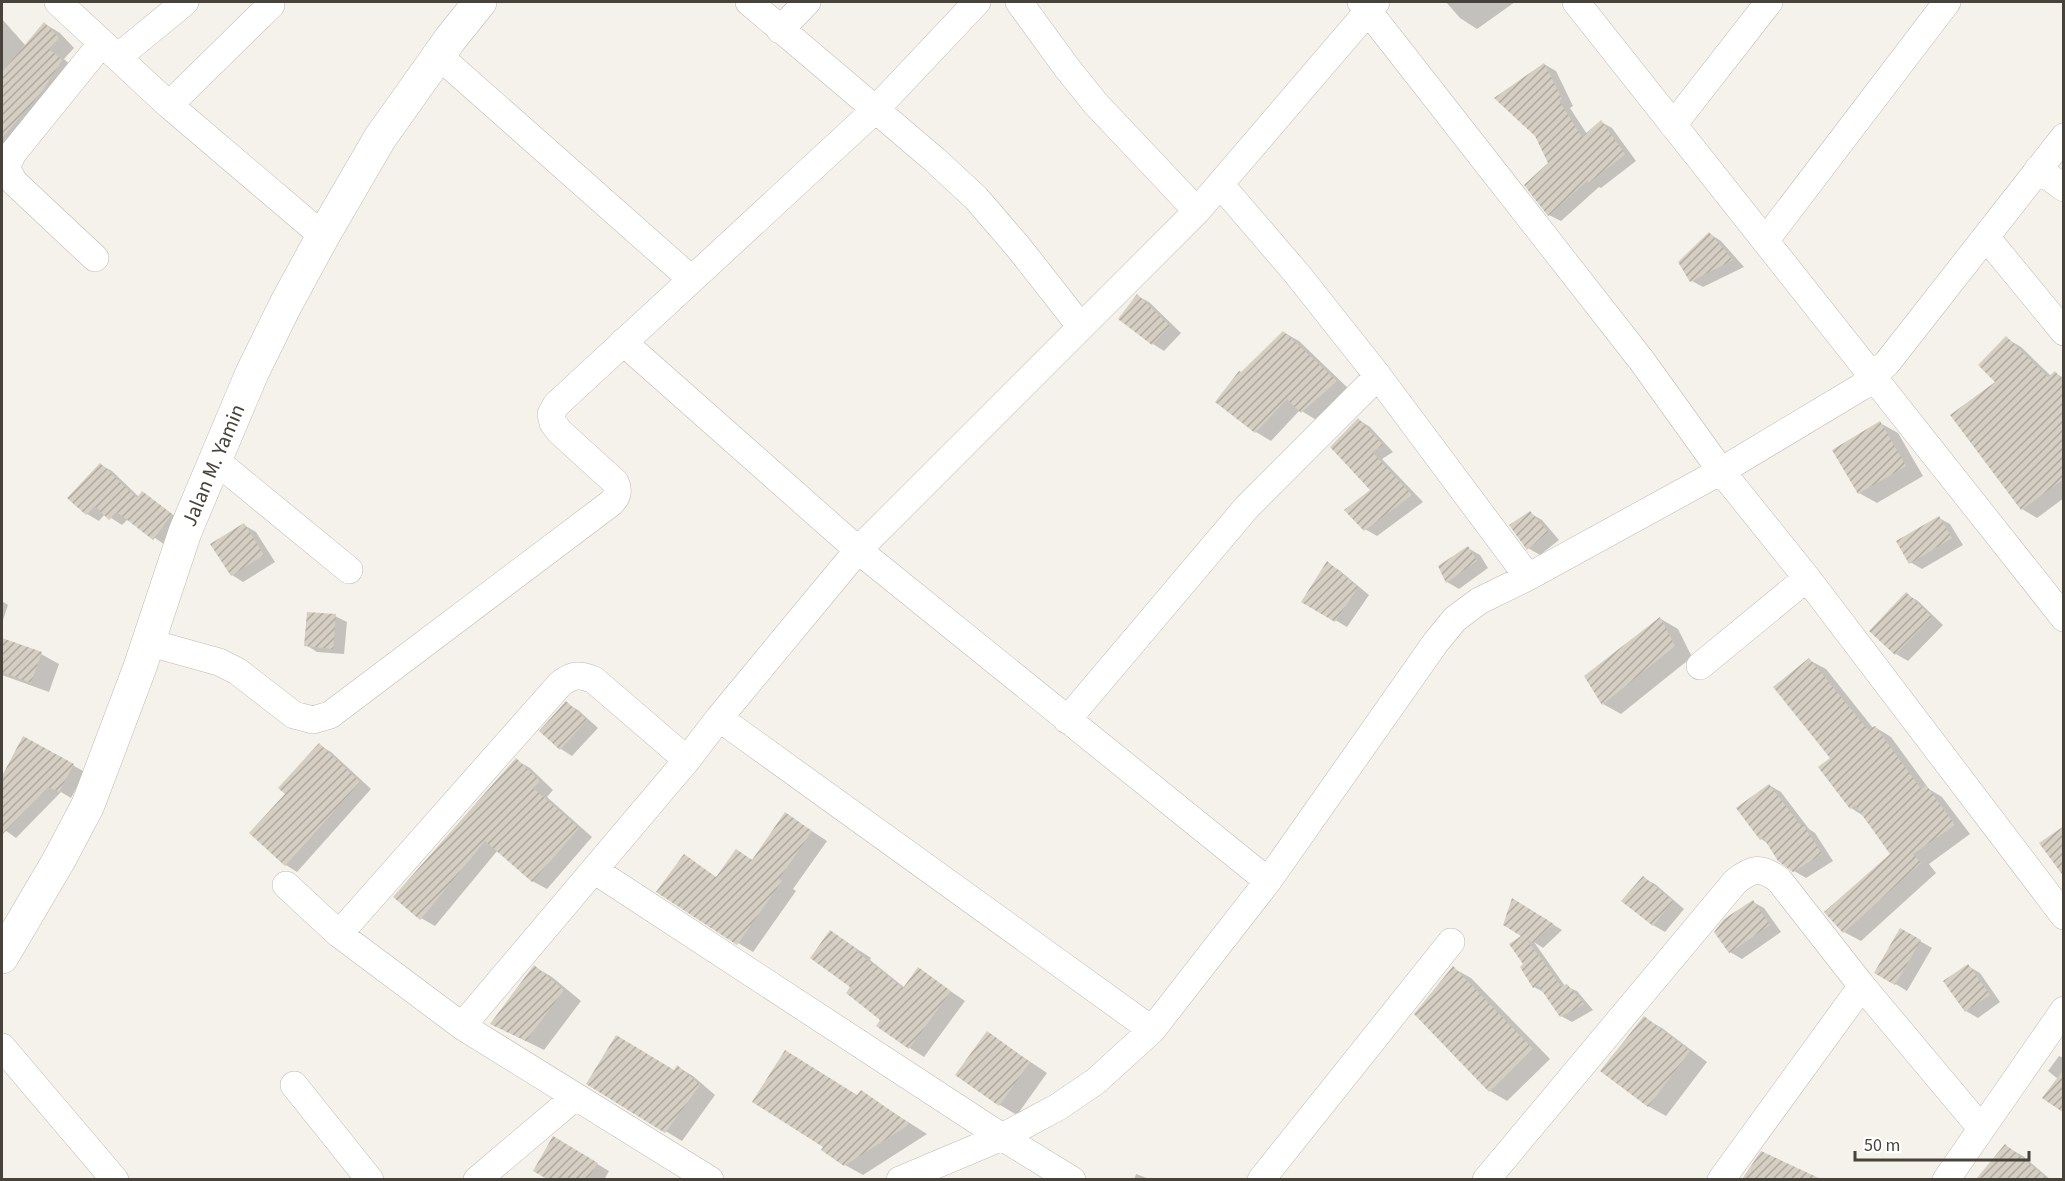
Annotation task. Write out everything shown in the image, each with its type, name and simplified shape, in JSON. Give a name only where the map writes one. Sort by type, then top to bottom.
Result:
[{"type":"street","points":[[58,2],[170,105],[323,236]]},
{"type":"street","points":[[95,258],[14,182],[6,167],[13,153],[110,50],[186,2]]},
{"type":"street","name":"Jalan M. Yamin","points":[[2,957],[59,860],[88,805],[128,701],[185,532],[252,373],[323,236],[380,138],[480,2]]},
{"type":"street","points":[[749,2],[976,198],[1081,327]]},
{"type":"street","points":[[780,30],[807,2]]},
{"type":"street","points":[[147,642],[219,662],[237,671],[294,715],[313,720],[330,715],[615,498],[618,490],[615,482],[553,423],[551,414],[556,405],[875,110],[977,2]]},
{"type":"street","points":[[1019,2],[1096,104],[1197,211]]},
{"type":"street","points":[[1673,125],[1769,2]]},
{"type":"street","points":[[1765,241],[1947,2]]},
{"type":"street","points":[[1582,4],[1673,125],[2064,618]]},
{"type":"street","points":[[170,105],[272,5]]},
{"type":"street","points":[[462,1026],[687,760],[858,550],[1197,211],[1368,5],[1642,361],[1721,471],[1807,578],[2064,916]]},
{"type":"street","points":[[439,56],[691,279]]},
{"type":"street","points":[[900,1179],[1002,1137],[1058,1107],[1096,1081],[1152,1030],[1268,881],[1436,642],[1455,619],[1479,601],[1528,577],[1721,471],[1861,387],[1887,363],[2064,136]]},
{"type":"street","points":[[2038,169],[2064,188]]},
{"type":"street","points":[[1221,184],[1298,275],[1378,376],[1528,577]]},
{"type":"street","points":[[1986,237],[2064,332]]},
{"type":"street","points":[[623,342],[858,550],[1268,881]]},
{"type":"street","points":[[1067,720],[1247,507],[1378,376]]},
{"type":"street","points":[[215,460],[349,570]]},
{"type":"street","points":[[1700,666],[1807,578]]},
{"type":"street","points":[[339,934],[560,684],[570,676],[581,675],[594,680],[687,760]]},
{"type":"street","points":[[719,718],[1152,1030]]},
{"type":"street","points":[[594,870],[1002,1137],[1072,1179]]},
{"type":"street","points":[[1486,1179],[1735,882],[1746,873],[1756,870],[1768,872],[1779,880],[1862,986],[1981,1128]]},
{"type":"street","points":[[286,885],[339,934],[462,1026],[710,1179]]},
{"type":"street","points":[[1261,1179],[1451,942]]},
{"type":"street","points":[[1721,1179],[1862,986]]},
{"type":"street","points":[[1946,1179],[2064,1010]]},
{"type":"street","points":[[2,1047],[115,1179]]},
{"type":"street","points":[[294,1085],[370,1179]]},
{"type":"street","points":[[477,1179],[575,1097]]},
{"type":"building","points":[[44,22],[59,38],[49,49],[62,60],[41,93],[2,138],[2,72]]},
{"type":"building","points":[[1544,63],[1562,99],[1559,101],[1582,137],[1601,120],[1625,154],[1589,183],[1587,181],[1548,216],[1524,185],[1548,163],[1535,136],[1494,98]]},
{"type":"building","points":[[1709,232],[1733,260],[1690,282],[1678,262]]},
{"type":"building","points":[[1137,294],[1170,326],[1152,345],[1118,319]]},
{"type":"building","points":[[1283,331],[1337,381],[1301,413],[1287,399],[1255,433],[1215,402],[1239,371],[1241,372]]},
{"type":"building","points":[[2006,336],[2048,377],[2055,371],[2064,382],[2064,479],[2021,510],[1950,415],[1995,382],[1978,365]]},
{"type":"building","points":[[1358,418],[1383,445],[1372,452],[1412,495],[1364,531],[1344,510],[1370,490],[1330,447]]},
{"type":"building","points":[[1880,421],[1906,466],[1858,494],[1832,450]]},
{"type":"building","points":[[100,463],[137,498],[142,491],[172,514],[153,540],[117,512],[109,520],[95,506],[86,515],[67,498]]},
{"type":"building","points":[[1530,511],[1548,532],[1527,550],[1509,525]]},
{"type":"building","points":[[1939,516],[1952,538],[1909,564],[1896,541]]},
{"type":"building","points":[[244,523],[264,555],[231,576],[210,544]]},
{"type":"building","points":[[1468,546],[1477,561],[1446,583],[1438,566]]},
{"type":"building","points":[[1327,561],[1358,587],[1335,622],[1301,602]]},
{"type":"building","points":[[1906,592],[1932,617],[1895,655],[1869,631]]},
{"type":"building","points":[[307,612],[336,614],[333,649],[304,646]]},
{"type":"building","points":[[1660,617],[1675,646],[1602,705],[1584,676]]},
{"type":"building","points":[[2,638],[42,652],[31,683],[2,672]]},
{"type":"building","points":[[1809,658],[1868,730],[1875,726],[1921,789],[1926,785],[1955,825],[1913,854],[1921,863],[1843,933],[1824,912],[1890,854],[1855,805],[1850,809],[1818,767],[1830,758],[1773,687]]},
{"type":"building","points":[[566,701],[587,720],[560,750],[539,731]]},
{"type":"building","points":[[23,736],[74,764],[59,792],[48,787],[2,835],[2,776]]},
{"type":"building","points":[[319,743],[360,782],[285,866],[249,833],[285,794],[278,788]]},
{"type":"building","points":[[516,758],[540,781],[533,788],[579,828],[532,882],[485,841],[420,920],[393,897]]},
{"type":"building","points":[[1769,784],[1801,826],[1803,824],[1822,854],[1793,872],[1778,861],[1763,837],[1760,840],[1736,808]]},
{"type":"building","points":[[785,812],[812,831],[779,879],[782,881],[737,945],[656,892],[684,854],[716,877],[736,849],[752,860]]},
{"type":"building","points":[[2064,826],[2064,877],[2039,843]]},
{"type":"building","points":[[1643,876],[1673,901],[1653,926],[1621,901]]},
{"type":"building","points":[[1512,898],[1554,924],[1532,943],[1527,940],[1561,986],[1567,984],[1584,1004],[1560,1017],[1538,985],[1533,988],[1520,967],[1523,964],[1509,944],[1521,936],[1503,925]]},
{"type":"building","points":[[1753,900],[1770,925],[1729,953],[1714,932],[1724,919]]},
{"type":"building","points":[[1900,928],[1921,940],[1895,985],[1874,973]]},
{"type":"building","points":[[830,930],[857,949],[856,951],[903,988],[918,967],[951,991],[909,1049],[876,1026],[880,1020],[846,993],[850,987],[810,958]]},
{"type":"building","points":[[1968,964],[1990,995],[1965,1012],[1943,981]]},
{"type":"building","points":[[534,965],[564,990],[526,1041],[490,1024]]},
{"type":"building","points":[[1453,966],[1533,1049],[1489,1092],[1414,1014]]},
{"type":"building","points":[[1644,1016],[1690,1051],[1648,1107],[1600,1071]]},
{"type":"building","points":[[987,1031],[1030,1062],[999,1106],[955,1075]]},
{"type":"building","points":[[616,1035],[674,1070],[677,1065],[700,1085],[665,1133],[586,1084]]},
{"type":"building","points":[[785,1050],[857,1095],[861,1090],[910,1124],[844,1166],[821,1150],[823,1147],[752,1102]]},
{"type":"building","points":[[2064,1069],[2064,1113],[2042,1098]]},
{"type":"building","points":[[553,1136],[598,1163],[588,1179],[547,1179],[533,1171]]},
{"type":"building","points":[[2005,1144],[2048,1179],[1976,1179]]},
{"type":"building","points":[[1761,1151],[1821,1179],[1742,1179]]}]
